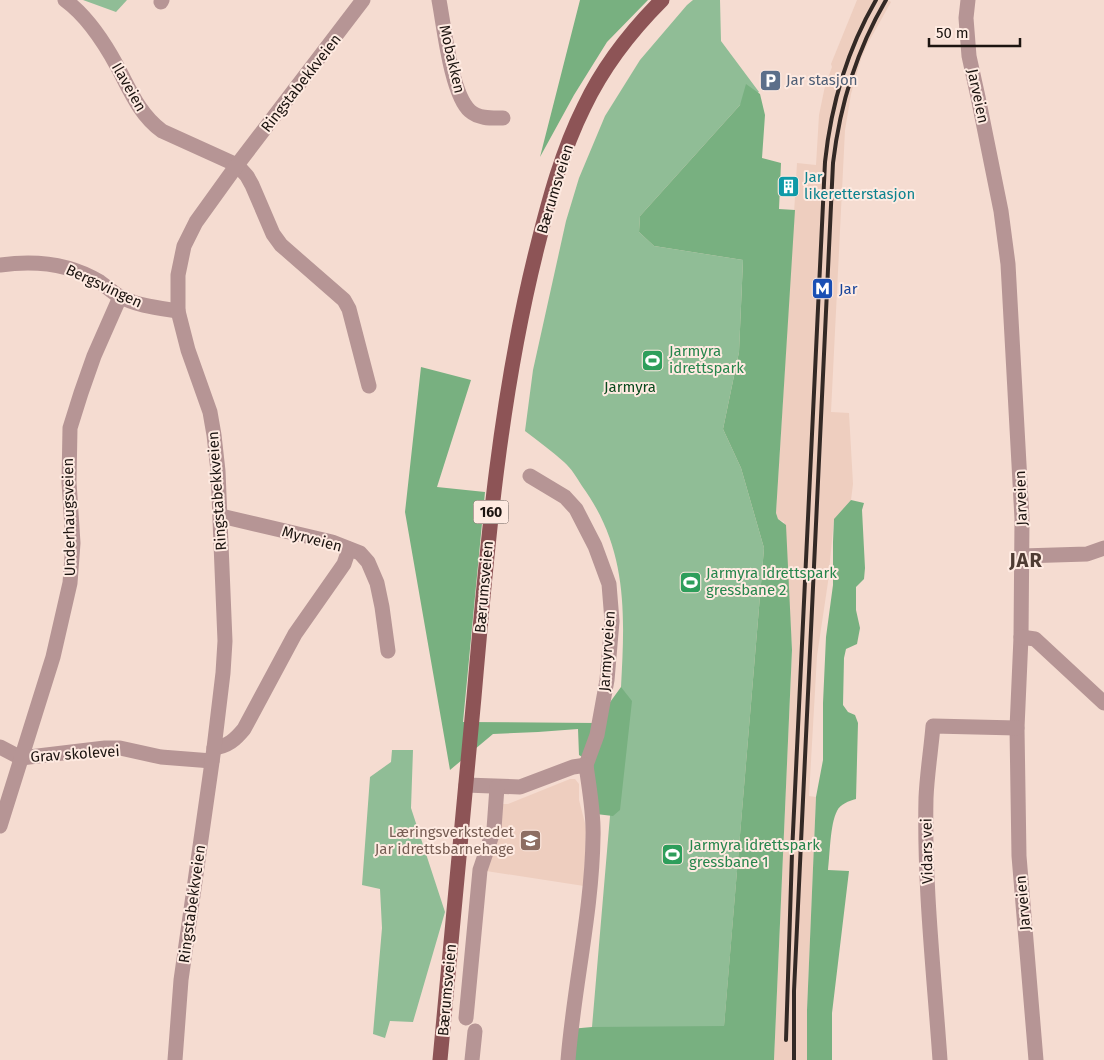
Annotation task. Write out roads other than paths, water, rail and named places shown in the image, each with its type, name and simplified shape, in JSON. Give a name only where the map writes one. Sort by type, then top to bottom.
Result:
[{"type":"main road","name":"Bærumsveien","points":[[440,1060],[496,474],[509,386],[528,282],[554,185],[566,149],[584,106],[615,55],[633,30],[662,0]]},
{"type":"street","name":"Ilaveien","points":[[65,0],[85,18],[116,64],[137,106],[152,124],[162,131],[237,165]]},
{"type":"street","name":"Ringstabekkveien","points":[[175,1060],[181,980],[213,755],[225,641],[221,516],[214,435],[210,412],[188,350],[178,311],[178,275],[184,246],[196,222],[237,165],[364,0]]},
{"type":"street","name":"Mobakken","points":[[439,0],[455,82],[461,101],[471,112],[482,117],[503,118]]},
{"type":"street","name":"Jarveien","points":[[968,0],[966,18],[968,56],[1001,211],[1008,264],[1022,519],[1021,637],[1017,728],[1019,856],[1036,1060]]},
{"type":"street","points":[[237,165],[252,185],[273,234],[281,245],[344,300],[349,309],[369,386]]},
{"type":"street","name":"Bergsvingen","points":[[0,266],[40,262],[60,265],[100,282],[120,297],[145,306],[178,311]]},
{"type":"street","name":"Underhaugsveien","points":[[0,826],[53,657],[70,582],[72,543],[68,482],[70,428],[87,374],[120,297]]},
{"type":"street","name":"Jarmyrveien","points":[[530,476],[565,497],[576,509],[595,546],[609,584],[612,621],[605,688],[597,735],[586,765],[593,835],[592,868],[570,1029],[568,1060]]},
{"type":"street","name":"Myrveien","points":[[221,516],[332,542],[360,553],[368,562],[377,583],[388,651]]},
{"type":"street","points":[[1022,556],[1087,554],[1104,548]]},
{"type":"street","points":[[213,755],[234,741],[244,729],[290,642],[307,614],[344,564],[349,549]]},
{"type":"street","points":[[1021,637],[1035,639],[1104,703]]},
{"type":"street","name":"Vidars vei","points":[[940,1060],[929,928],[927,870],[926,797],[933,726],[1017,728]]},
{"type":"street","name":"Grav skolevei","points":[[0,747],[21,758],[105,748],[120,748],[161,757],[213,755]]},
{"type":"street","points":[[466,785],[520,787],[573,766],[586,765]]},
{"type":"street","points":[[466,1018],[480,870],[494,829],[497,787]]},
{"type":"street","points":[[472,1060],[475,1031]]},
{"type":"railway","points":[[786,1040],[792,853],[825,162],[831,120],[842,78],[857,38],[876,0]]},
{"type":"railway","points":[[794,1060],[794,991],[833,163],[840,120],[851,78],[866,39],[886,0]]},
{"type":"place","name":"Jar stasjon","points":[[770,80]]},
{"type":"place","name":"Jar likeretterstasjon","points":[[788,186]]},
{"type":"place","name":"Jar","points":[[823,289]]},
{"type":"place","name":"Jarmyra idrettspark","points":[[653,360]]},
{"type":"place","name":"Jarmyra idrettspark gressbane 2","points":[[690,582]]},
{"type":"place","name":"Læringsverkstedet Jar idrettsbarnehage","points":[[530,841]]},
{"type":"place","name":"Jarmyra idrettspark gressbane 1","points":[[673,854]]},
{"type":"district","name":"JAR","points":[[1026,560]]},
{"type":"park label","name":"Jarmyra","points":[[630,387]]}]
